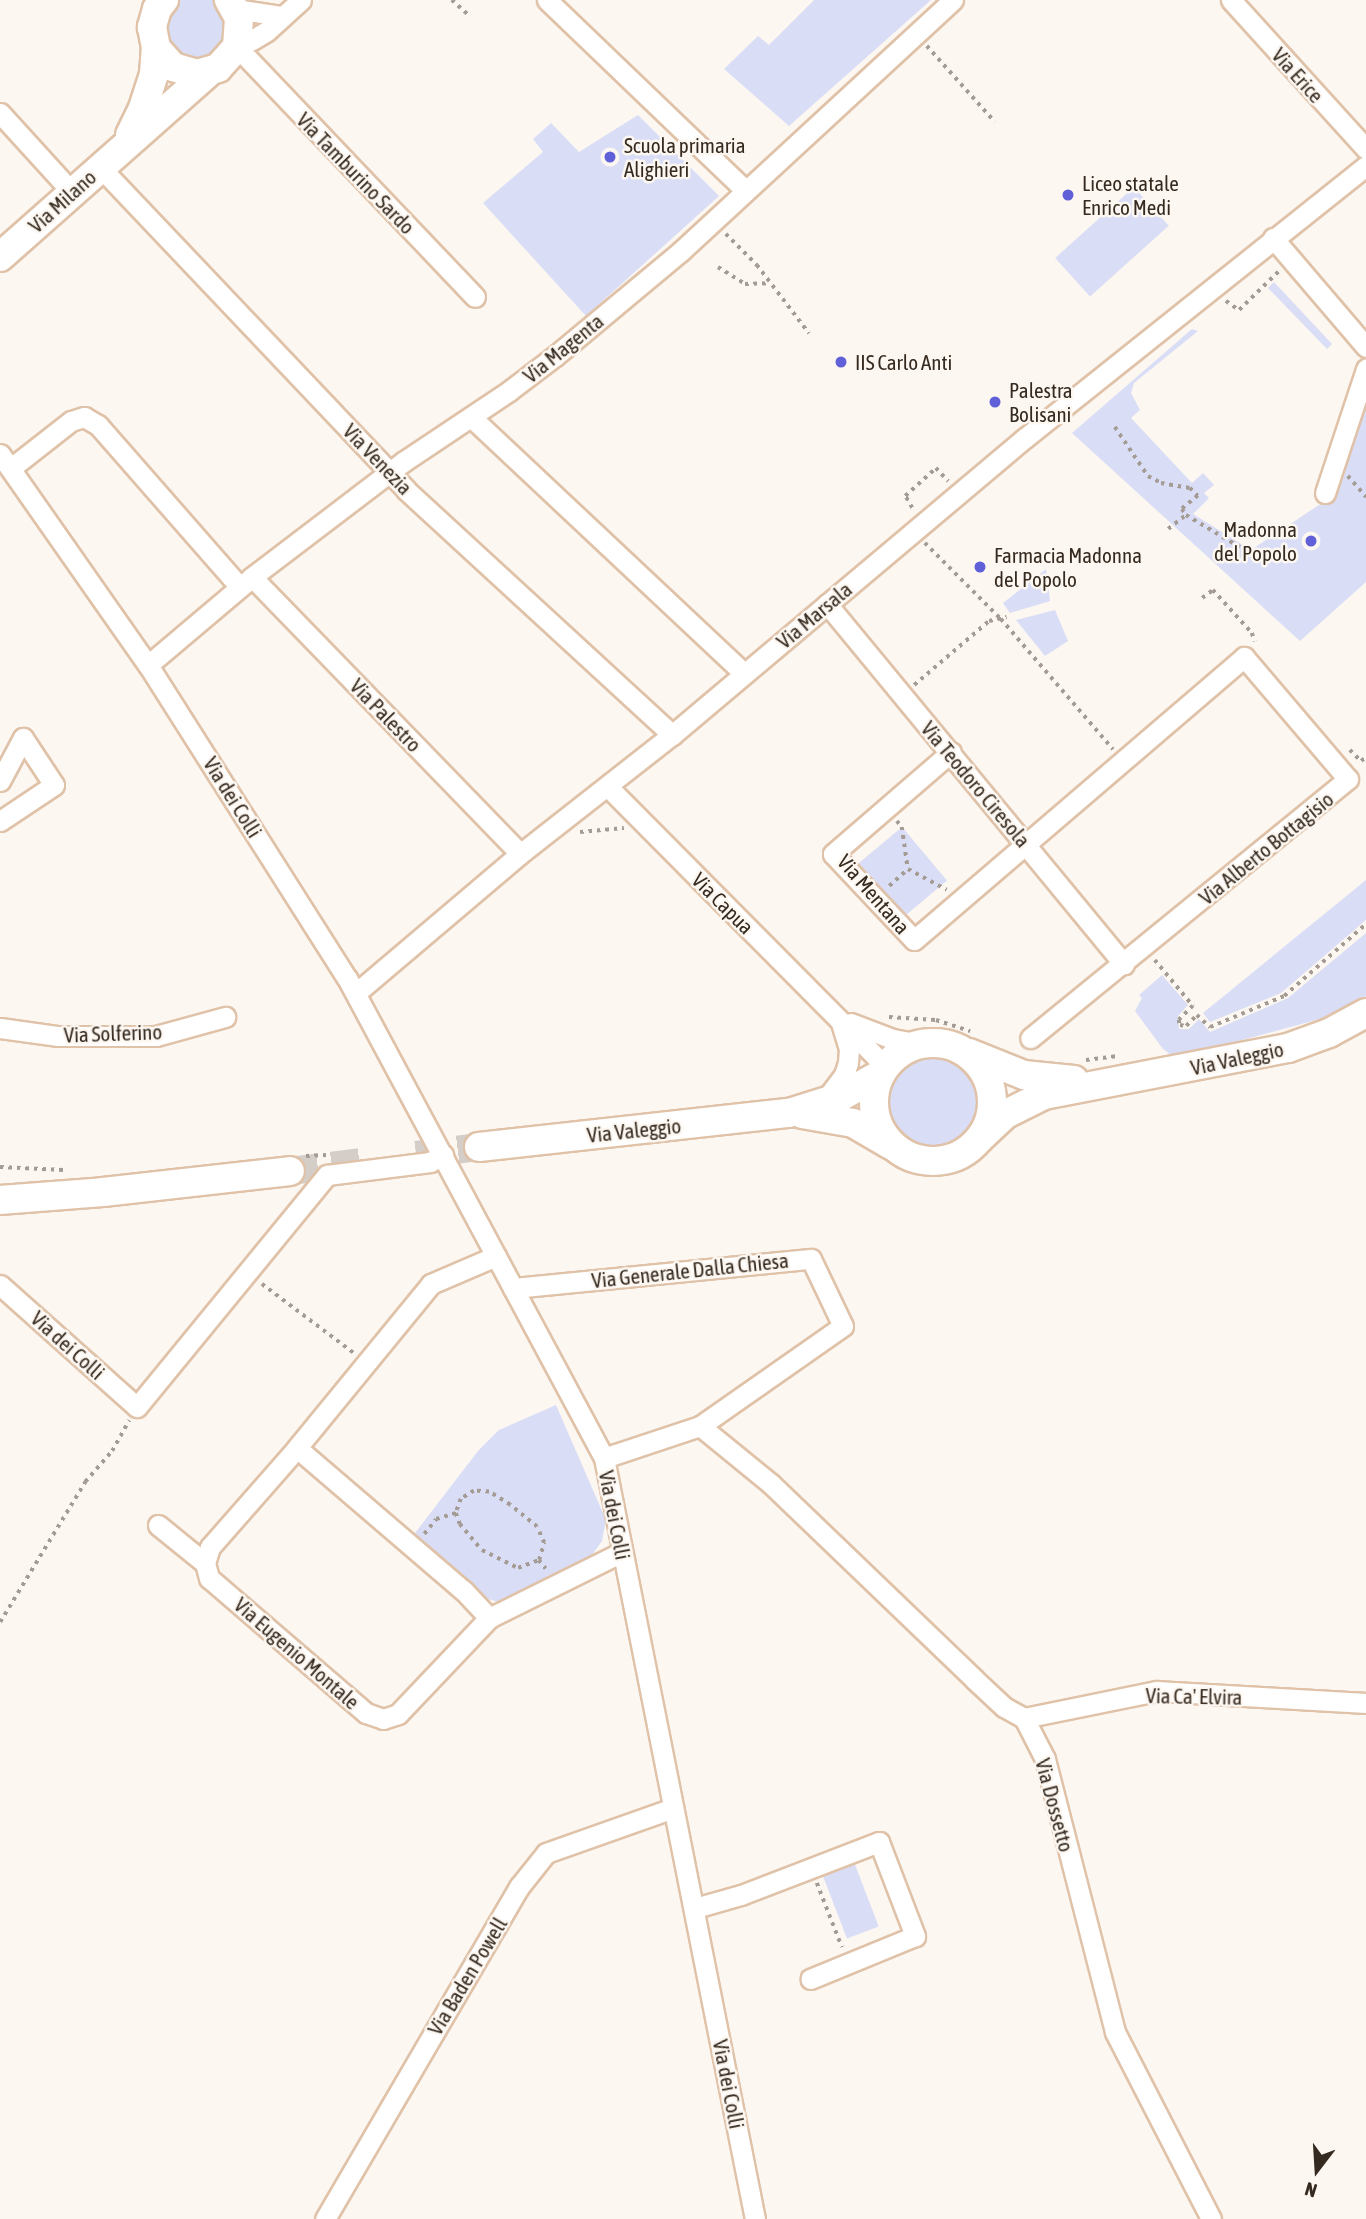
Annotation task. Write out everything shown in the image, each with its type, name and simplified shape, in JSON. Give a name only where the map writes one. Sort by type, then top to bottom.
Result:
[{"type":"main road","name":"Via Milano","points":[[124,147],[144,108],[154,75],[156,48],[152,27],[163,0]]},
{"type":"main road","points":[[232,5],[240,28],[237,45]]},
{"type":"main road","name":"Via Milano","points":[[0,257],[209,72],[226,62],[237,45]]},
{"type":"main road","points":[[156,48],[163,59],[184,72],[209,72]]},
{"type":"main road","name":"Via Valeggio","points":[[980,1138],[1020,1104],[1101,1082],[1163,1074],[1288,1048],[1329,1033],[1366,1013]]},
{"type":"main road","points":[[922,1044],[954,1046],[970,1055],[983,1069],[991,1086],[991,1113],[980,1138],[957,1155],[929,1161],[911,1157],[894,1147],[877,1120],[874,1104],[883,1070],[895,1056],[922,1044]]},
{"type":"main road","name":"Via Valeggio","points":[[954,1046],[1024,1075],[1101,1082]]},
{"type":"main road","name":"Via Valeggio","points":[[479,1147],[789,1113],[820,1105],[857,1090],[883,1070]]},
{"type":"main road","name":"Via Valeggio","points":[[789,1113],[831,1117],[853,1123],[894,1147]]},
{"type":"main road","points":[[0,1200],[103,1192],[290,1171]]},
{"type":"street","points":[[237,45],[253,40],[301,0]]},
{"type":"street","points":[[547,0],[744,190]]},
{"type":"street","name":"Via Magenta","points":[[148,664],[246,582],[389,472],[555,356],[712,220],[953,0]]},
{"type":"street","name":"Via Erice","points":[[1231,0],[1366,149]]},
{"type":"street","points":[[232,5],[282,16]]},
{"type":"street","name":"Via Tamburino Sardo","points":[[237,45],[475,297]]},
{"type":"street","points":[[0,113],[72,192]]},
{"type":"street","name":"Via Marsala","points":[[356,993],[520,854],[672,735],[960,493],[1273,238],[1366,166]]},
{"type":"street","name":"Via Venezia","points":[[100,167],[389,472],[672,735]]},
{"type":"street","points":[[1273,238],[1366,347]]},
{"type":"street","points":[[1325,493],[1366,369]]},
{"type":"street","points":[[471,416],[744,673]]},
{"type":"street","name":"Via Palestro","points":[[5,461],[71,421],[84,417],[98,425],[246,582],[520,854]]},
{"type":"street","name":"Via dei Colli","points":[[5,461],[148,664],[356,993],[604,1458],[755,2219]]},
{"type":"street","name":"Via Teodoro Ciresola","points":[[827,604],[1124,964]]},
{"type":"street","name":"Via Alberto Bottagisio","points":[[1028,846],[1244,657],[1348,779],[1030,1038]]},
{"type":"street","points":[[0,781],[23,738],[54,785],[0,821]]},
{"type":"street","name":"Via Mentana","points":[[951,752],[833,854],[914,940],[1028,846]]},
{"type":"street","name":"Via Capua","points":[[608,786],[636,817],[840,1018],[883,1070]]},
{"type":"street","name":"Via Solferino","points":[[0,1028],[58,1036],[156,1036],[225,1017]]},
{"type":"street","points":[[820,1105],[844,1075],[848,1063],[849,1049],[840,1018]]},
{"type":"street","name":"Via Capua","points":[[840,1018],[893,1039],[922,1044]]},
{"type":"street","points":[[136,1407],[327,1175],[430,1162],[443,1155]]},
{"type":"street","points":[[207,1555],[431,1284],[496,1256]]},
{"type":"street","name":"Via Generale Dalla Chiesa","points":[[513,1288],[811,1259],[843,1326],[700,1426],[604,1458]]},
{"type":"street","name":"Via dei Colli","points":[[0,1285],[136,1407]]},
{"type":"street","name":"Via Dossetto","points":[[700,1426],[771,1483],[1004,1707],[1024,1718],[1045,1759],[1115,2032],[1211,2219]]},
{"type":"street","points":[[297,1448],[464,1591],[489,1618]]},
{"type":"street","name":"Via Eugenio Montale","points":[[158,1525],[207,1555],[209,1577],[366,1713],[383,1719],[398,1714],[489,1618],[622,1552]]},
{"type":"street","name":"Via Ca' Elvira","points":[[1024,1718],[1157,1691],[1366,1703]]},
{"type":"street","name":"Via Baden Powell","points":[[326,2219],[512,1898],[547,1853],[674,1808]]},
{"type":"street","points":[[695,1908],[741,1895],[879,1842],[915,1936],[810,1979]]},
{"type":"path","points":[[452,0],[471,17]]},
{"type":"path","points":[[917,33],[995,122]]},
{"type":"path","points":[[712,220],[757,265],[809,333]]},
{"type":"path","points":[[718,267],[744,284],[770,283]]},
{"type":"path","points":[[1115,427],[1130,454],[1148,476],[1161,483],[1190,488],[1198,496],[1182,509],[1186,515],[1248,552]]},
{"type":"path","points":[[905,514],[914,506],[905,496],[936,468],[960,493]]},
{"type":"path","points":[[1168,529],[1186,515]]},
{"type":"path","points":[[923,541],[1001,619],[1124,763]]},
{"type":"path","points":[[902,695],[989,621],[1007,617]]},
{"type":"path","points":[[886,808],[902,827],[908,869]]},
{"type":"path","points":[[574,834],[625,828],[636,817]]},
{"type":"path","points":[[875,899],[908,869]]},
{"type":"path","points":[[908,869],[964,901]]},
{"type":"path","points":[[1145,947],[1192,1006],[1179,1020],[1180,1025],[1185,1026],[1197,1015],[1210,1027],[1284,996],[1366,924]]},
{"type":"path","points":[[247,1272],[367,1362]]},
{"type":"path","points":[[0,1622],[78,1493],[112,1451],[136,1407]]},
{"type":"path","points":[[474,1491],[489,1492],[537,1527],[544,1543],[539,1560],[518,1568],[503,1563],[482,1550],[460,1524],[456,1513],[461,1499],[474,1491]]},
{"type":"path","points":[[413,1547],[436,1519],[456,1513]]},
{"type":"path","points":[[539,1560],[559,1583]]},
{"type":"path","points":[[812,1867],[848,1964]]},
{"type":"shaded area","points":[[178,0],[215,0],[228,14],[227,46],[200,64],[168,49],[165,15]]},
{"type":"shaded area","points":[[814,0],[931,0],[789,126],[724,69],[758,36],[769,45]]},
{"type":"shaded area","points":[[638,115],[719,196],[586,316],[483,203],[543,152],[533,139],[551,123],[579,152]]},
{"type":"shaded area","points":[[1134,187],[1169,226],[1090,297],[1055,258]]},
{"type":"shaded area","points":[[1274,282],[1332,344],[1327,349],[1268,288]]},
{"type":"shaded area","points":[[1192,329],[1198,331],[1134,383],[1131,393],[1140,410],[1131,418],[1192,483],[1203,473],[1214,485],[1204,493],[1209,498],[1193,514],[1251,550],[1337,493],[1345,473],[1341,460],[1366,396],[1366,582],[1300,641],[1072,433]]},
{"type":"shaded area","points":[[1046,569],[1050,601],[1010,613],[1003,603]]},
{"type":"shaded area","points":[[1055,610],[1068,641],[1045,656],[1016,620]]},
{"type":"shaded area","points":[[902,827],[947,881],[900,920],[855,867]]},
{"type":"shaded area","points":[[1366,880],[1366,920],[1281,993],[1210,1022],[1203,1013]]},
{"type":"shaded area","points":[[1366,933],[1366,996],[1320,1019],[1175,1058],[1163,1049],[1135,1011],[1142,998],[1139,995],[1162,975],[1188,1005],[1178,1016],[1179,1029],[1189,1029],[1199,1019],[1210,1032],[1288,998]]},
{"type":"shaded area","points":[[934,1056],[952,1059],[967,1069],[977,1084],[980,1102],[977,1120],[967,1135],[952,1145],[934,1148],[916,1145],[901,1135],[891,1120],[888,1102],[891,1084],[901,1069],[916,1059]]},
{"type":"shaded area","points":[[556,1405],[606,1520],[602,1541],[592,1555],[502,1603],[481,1597],[412,1537],[478,1451],[499,1430]]},
{"type":"shaded area","points":[[854,1862],[879,1926],[847,1939],[822,1874]]},
{"type":"tunnel","points":[[416,1155],[479,1147]]},
{"type":"tunnel","points":[[290,1171],[362,1162]]},
{"type":"place","name":"Scuola primaria Alighieri","points":[[610,157]]},
{"type":"place","name":"Liceo statale Enrico Medi","points":[[1068,195]]},
{"type":"place","name":"IIS Carlo Anti","points":[[841,362]]},
{"type":"place","name":"Palestra Bolisani","points":[[995,402]]},
{"type":"place","name":"Madonna del Popolo","points":[[1311,541]]},
{"type":"place","name":"Farmacia Madonna del Popolo","points":[[980,567]]}]
